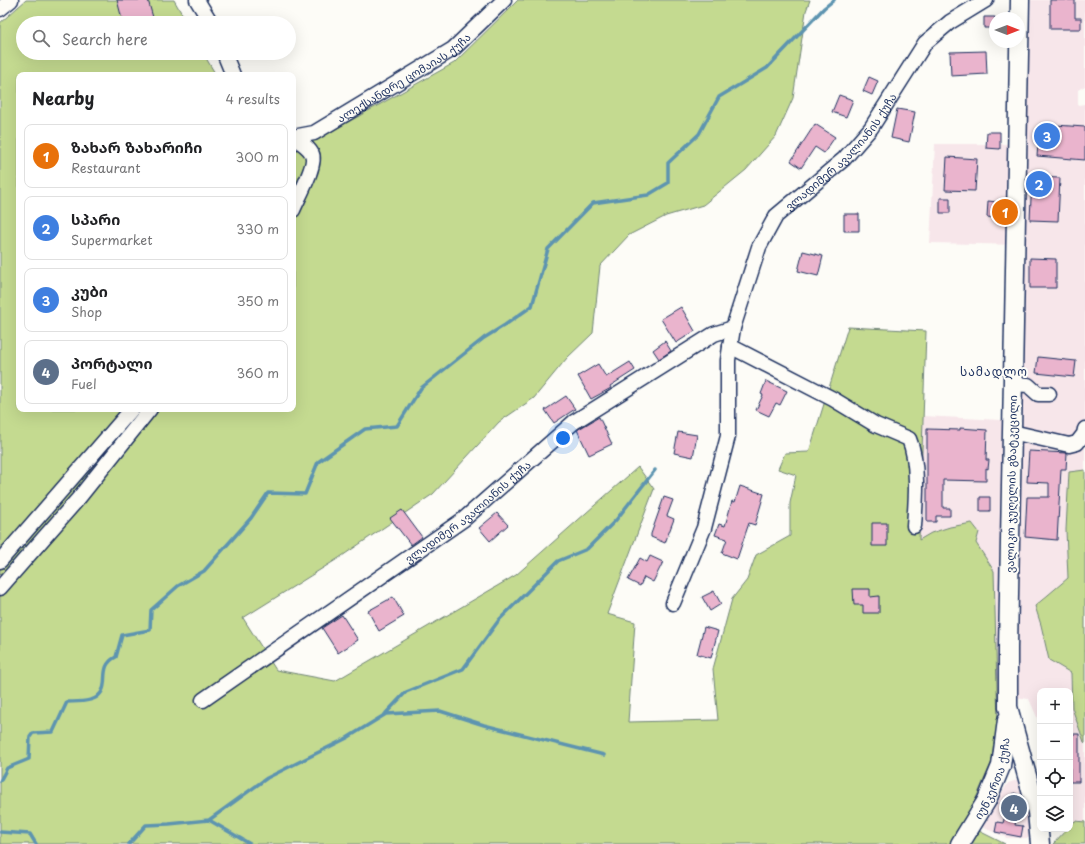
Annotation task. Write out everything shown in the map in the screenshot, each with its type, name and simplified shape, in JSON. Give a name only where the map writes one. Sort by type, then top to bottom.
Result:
[{"type":"main road","name":"ვალიკო ჯუღელის გზატკეცილი","points":[[1020,0],[1008,707],[1037,812],[1040,844]]},
{"type":"main road","name":"იუნკერთა ქუჩა","points":[[960,844],[987,800],[1001,766],[1006,737],[1008,707]]},
{"type":"street","points":[[0,9],[11,0]]},
{"type":"street","points":[[197,0],[207,16]]},
{"type":"street","name":"ალექსანდრე ცომაიას ქუჩა","points":[[296,137],[314,134],[453,49],[504,0]]},
{"type":"street","name":"ვლადიმერ ავალიანის ქუჩა","points":[[673,603],[704,528],[728,436],[728,360],[733,328],[760,247],[776,216],[844,159],[871,128],[925,43],[950,22],[986,0]]},
{"type":"street","points":[[227,60],[232,72]]},
{"type":"street","points":[[296,139],[312,152],[314,158],[312,168],[296,203]]},
{"type":"street","name":"ვლადიმერ ავალიანის ქუჩა","points":[[203,700],[464,519],[574,422],[714,334],[733,328]]},
{"type":"street","points":[[730,346],[833,399],[876,425],[909,439],[914,450],[914,526]]},
{"type":"street","points":[[1013,384],[1028,385],[1038,394],[1049,394]]},
{"type":"street","points":[[0,561],[5,546],[129,412]]},
{"type":"street","points":[[0,588],[78,499],[148,412]]},
{"type":"street","points":[[1012,432],[1068,445],[1077,443],[1084,434],[1085,429]]},
{"type":"shaded area","points":[[1031,0],[1085,0],[1085,86],[1078,90],[1078,105],[1085,104],[1085,470],[1069,472],[1066,530],[1068,578],[1036,606],[1049,660],[1071,673],[1071,688],[1037,688],[1037,717],[1029,699],[997,695],[994,571],[976,543],[979,532],[972,523],[950,527],[919,540],[923,416],[1019,422],[1025,245],[930,243],[935,144],[1026,144]]},
{"type":"shaded area","points":[[1073,711],[1085,743],[1085,822],[1075,821],[1073,823]]},
{"type":"shaded area","points":[[1017,780],[1026,789],[1034,838],[1007,838],[980,826],[1008,783]]},
{"type":"green space","points":[[26,0],[174,0],[183,16],[16,16],[16,60],[207,60],[214,72],[16,72],[16,412],[296,412],[296,143],[316,140],[454,63],[518,0],[810,0],[806,11],[793,98],[776,136],[746,170],[703,205],[666,216],[629,235],[600,266],[593,333],[567,358],[534,398],[499,422],[433,494],[339,558],[243,618],[276,670],[335,681],[516,575],[638,467],[654,489],[607,614],[635,622],[628,722],[718,720],[713,669],[732,599],[747,580],[756,555],[790,536],[790,503],[796,475],[778,469],[785,453],[809,452],[848,327],[926,331],[919,540],[931,533],[950,527],[972,523],[979,532],[976,543],[994,571],[998,728],[992,761],[965,824],[1005,844],[0,844],[0,23]]},
{"type":"green space","points":[[1085,470],[1085,743],[1073,711],[1073,688],[1071,688],[1071,673],[1049,660],[1035,606],[1068,578],[1066,530],[1069,472]]},
{"type":"green space","points":[[1075,821],[1085,822],[1085,844],[1053,844],[1064,832],[1073,832],[1073,823]]},
{"type":"building","points":[[117,0],[148,0],[153,16],[121,16]]},
{"type":"building","points":[[1050,0],[1075,0],[1075,18],[1081,18],[1081,29],[1050,29]]},
{"type":"building","points":[[984,17],[989,17],[989,28],[984,28]]},
{"type":"building","points":[[986,51],[987,74],[951,76],[950,52]]},
{"type":"building","points":[[869,77],[878,81],[872,95],[863,91]]},
{"type":"building","points":[[839,95],[853,100],[846,117],[832,112]]},
{"type":"building","points":[[897,109],[915,112],[909,142],[891,138]]},
{"type":"building","points":[[815,124],[835,137],[824,153],[815,147],[801,168],[791,161]]},
{"type":"building","points":[[1040,124],[1085,127],[1085,160],[1037,156]]},
{"type":"building","points":[[987,132],[1000,132],[1000,149],[986,148]]},
{"type":"building","points":[[947,157],[977,159],[975,191],[945,190]]},
{"type":"building","points":[[1032,177],[1060,178],[1058,221],[1030,220]]},
{"type":"building","points":[[940,198],[950,198],[950,213],[940,213]]},
{"type":"building","points":[[988,201],[997,202],[996,218],[987,217]]},
{"type":"building","points":[[844,214],[859,214],[859,231],[844,231]]},
{"type":"building","points":[[803,251],[823,256],[818,276],[798,271]]},
{"type":"building","points":[[1030,258],[1056,259],[1056,288],[1030,288]]},
{"type":"building","points":[[681,307],[695,331],[676,343],[661,319]]},
{"type":"building","points":[[665,341],[671,351],[659,359],[653,350]]},
{"type":"building","points":[[1038,357],[1076,361],[1074,377],[1036,373]]},
{"type":"building","points":[[630,362],[635,370],[610,386],[611,388],[591,399],[578,376],[598,364],[606,377]]},
{"type":"building","points":[[766,381],[787,391],[780,405],[776,403],[769,416],[756,410],[763,395],[761,394]]},
{"type":"building","points":[[566,396],[575,409],[554,423],[545,410]]},
{"type":"building","points":[[599,417],[612,444],[589,455],[577,430]]},
{"type":"building","points":[[960,428],[987,430],[986,460],[989,460],[988,469],[986,468],[986,481],[943,480],[943,508],[950,508],[950,516],[936,516],[936,522],[927,522],[927,429],[960,430]]},
{"type":"building","points":[[678,432],[697,435],[693,457],[674,453]]},
{"type":"building","points":[[1029,451],[1067,453],[1066,469],[1061,469],[1057,540],[1025,537],[1027,497],[1049,497],[1049,483],[1027,482]]},
{"type":"building","points":[[740,486],[764,494],[755,525],[749,523],[737,559],[722,553],[727,539],[715,535],[719,524],[725,526],[732,501],[735,502]]},
{"type":"building","points":[[664,497],[673,500],[667,516],[674,519],[665,543],[651,537]]},
{"type":"building","points":[[980,497],[990,497],[990,511],[980,511]]},
{"type":"building","points":[[402,510],[422,537],[411,545],[390,518]]},
{"type":"building","points":[[497,513],[508,525],[490,541],[479,528]]},
{"type":"building","points":[[872,523],[887,523],[887,546],[872,546]]},
{"type":"building","points":[[650,556],[663,562],[653,582],[644,577],[640,586],[628,580],[640,558],[647,562]]},
{"type":"building","points":[[853,589],[870,589],[870,597],[879,596],[879,613],[863,613],[863,605],[854,605]]},
{"type":"building","points":[[714,591],[721,604],[710,611],[702,597]]},
{"type":"building","points":[[393,597],[404,616],[379,631],[368,611]]},
{"type":"building","points":[[342,615],[358,640],[338,653],[322,628]]},
{"type":"building","points":[[704,627],[718,631],[711,658],[697,654]]},
{"type":"building","points":[[1073,734],[1079,734],[1079,782],[1073,782]]},
{"type":"building","points":[[1014,793],[1021,797],[1015,825],[1023,826],[1021,837],[995,832],[997,822],[1003,823],[1010,798]]},
{"type":"waterway","points":[[0,781],[7,768],[29,759],[30,737],[33,733],[53,732],[67,702],[91,700],[101,693],[105,671],[110,661],[116,657],[122,635],[150,630],[151,610],[178,586],[204,571],[251,518],[268,493],[305,494],[318,462],[365,429],[397,426],[421,388],[484,338],[532,306],[548,249],[593,203],[648,195],[668,183],[668,163],[699,134],[719,97],[767,68],[824,8],[834,0]]},
{"type":"waterway","points":[[386,713],[406,692],[463,669],[499,620],[558,561],[587,549],[616,520],[655,470]]},
{"type":"waterway","points":[[209,820],[267,778],[347,738],[386,714],[440,711],[484,725],[604,755]]},
{"type":"waterway","points":[[129,844],[146,825],[209,820],[250,844]]},
{"type":"waterway","points":[[0,832],[30,834],[36,844]]},
{"type":"place","name":"კუბი","points":[[1047,136]]},
{"type":"place","name":"სპარი","points":[[1039,184]]},
{"type":"place","name":"ზახარ ზახარიჩი","points":[[1005,212]]},
{"type":"place","name":"პორტალი","points":[[1014,808]]},
{"type":"district","name":"სამადლო","points":[[994,371]]}]
